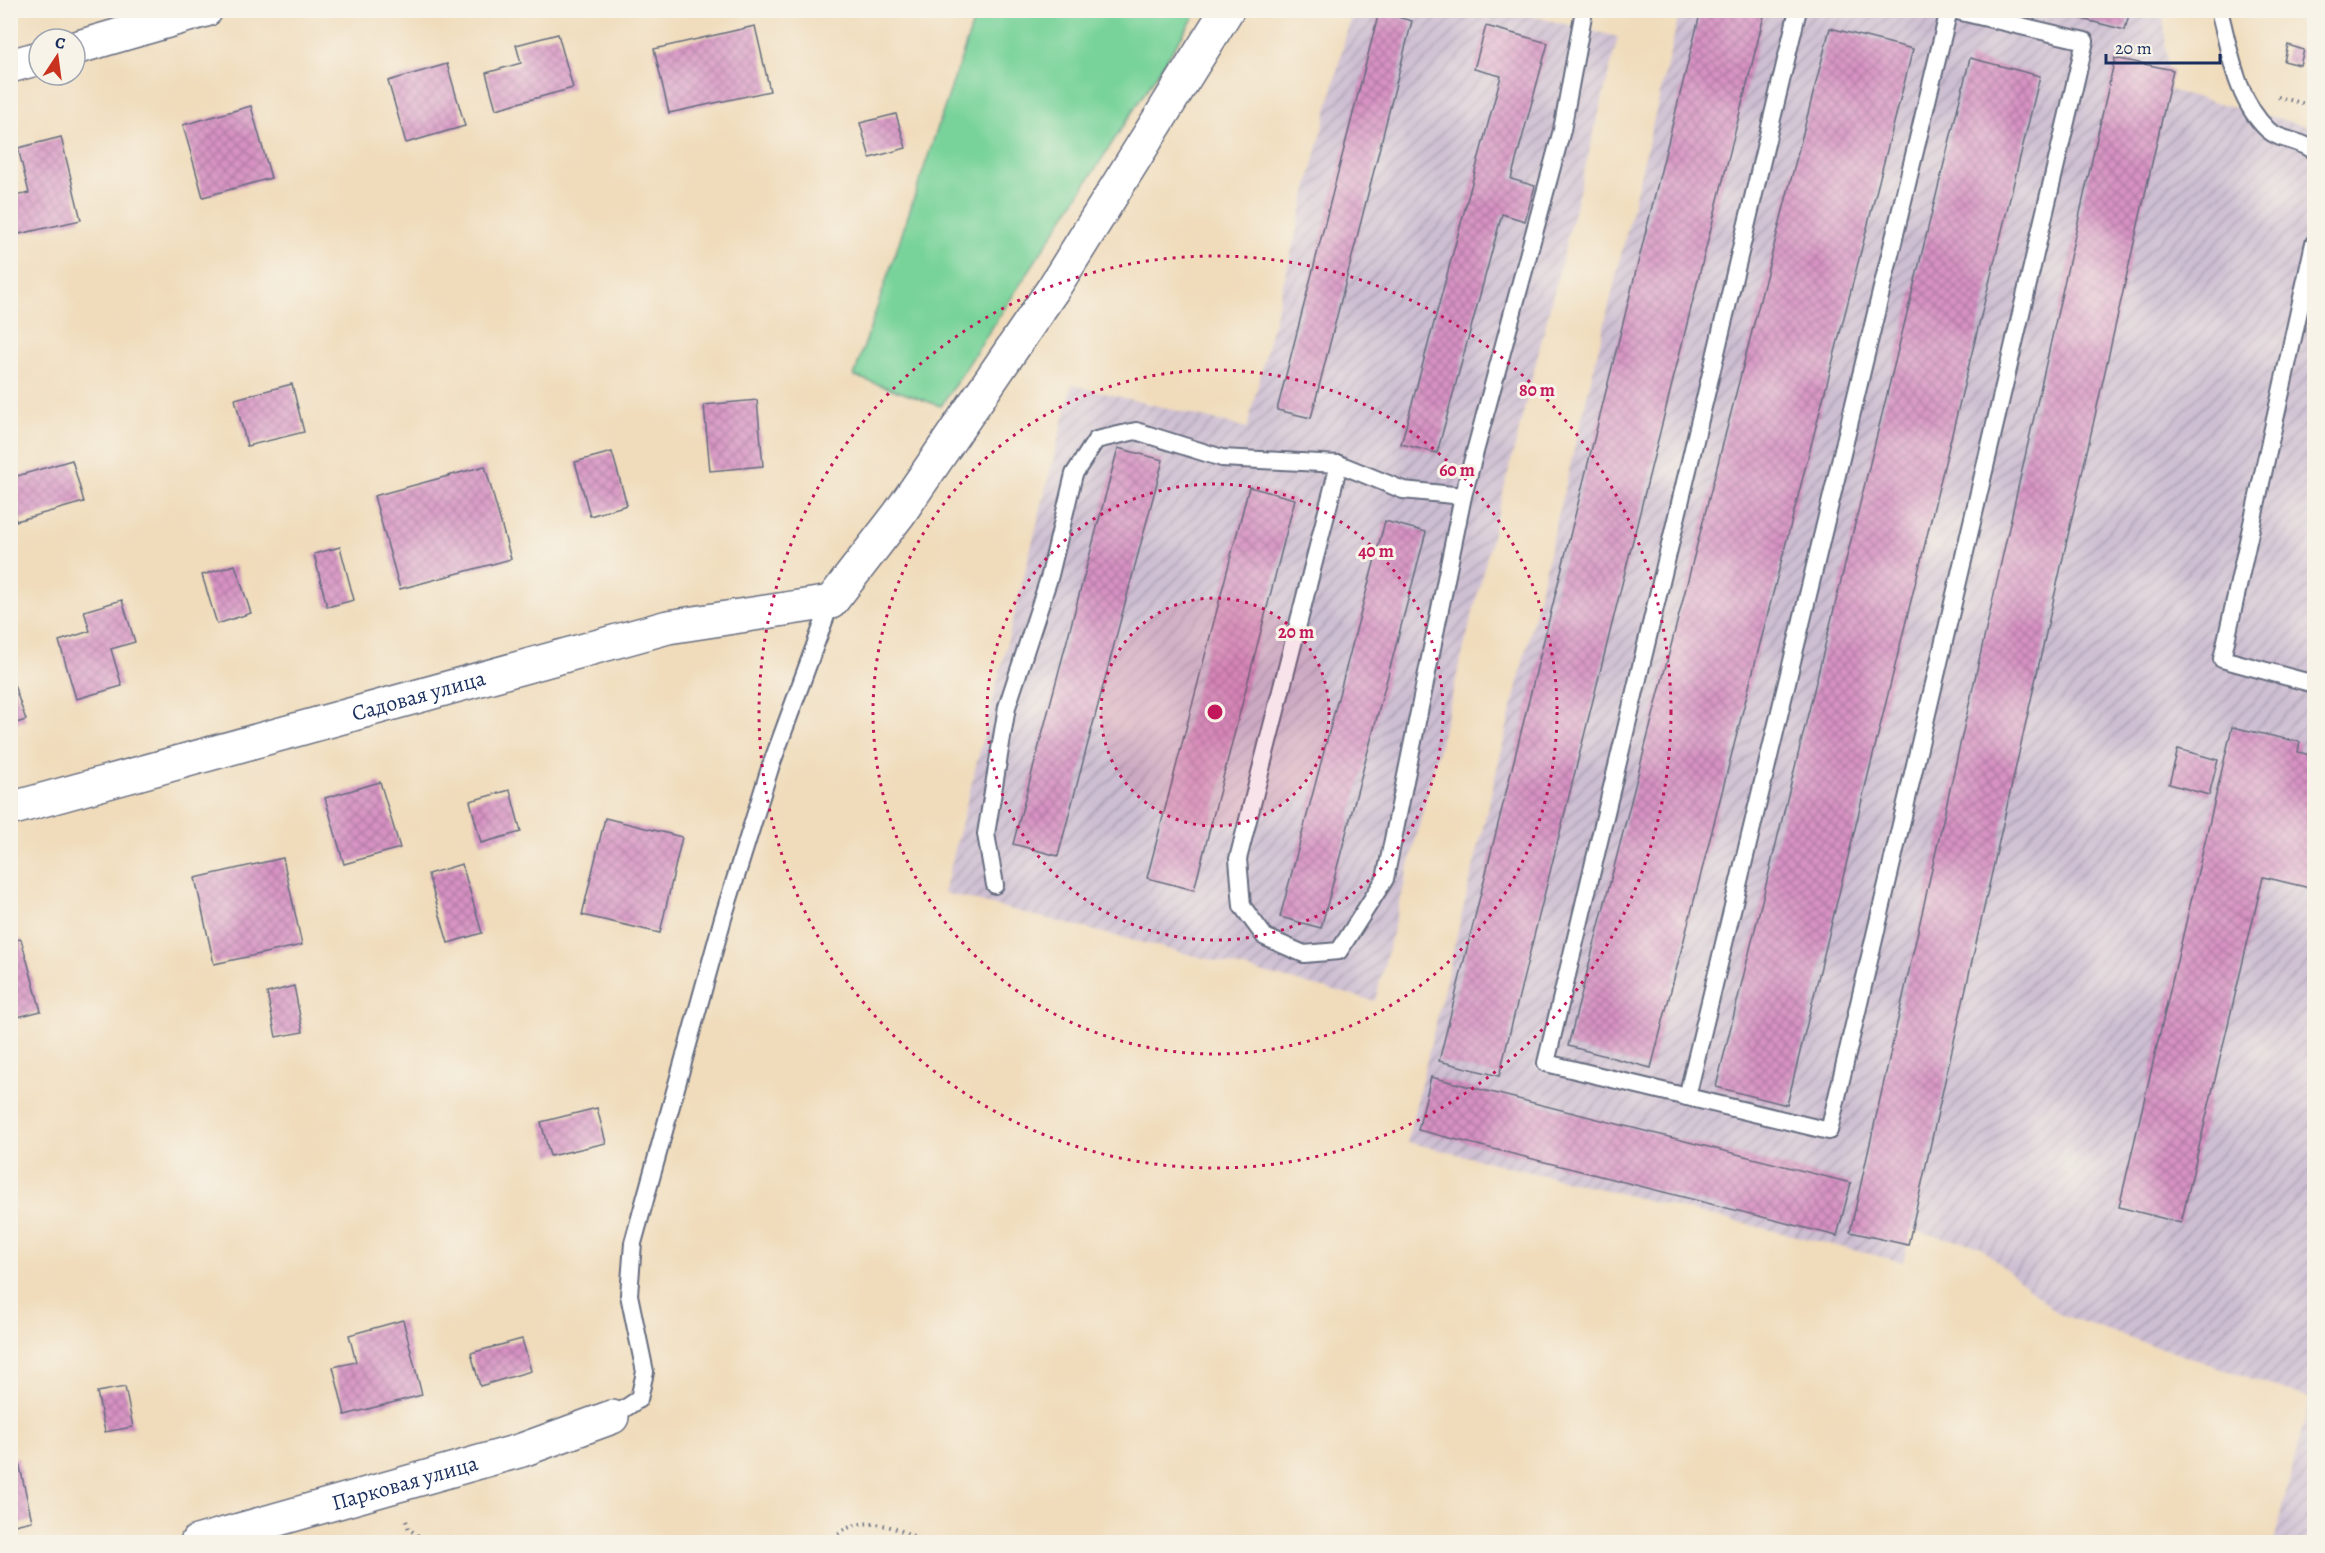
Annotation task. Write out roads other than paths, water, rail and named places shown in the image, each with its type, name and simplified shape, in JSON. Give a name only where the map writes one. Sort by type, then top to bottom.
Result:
[{"type":"street","points":[[87,45],[206,10]]},
{"type":"street","points":[[831,602],[899,514],[1053,289],[1227,10]]},
{"type":"street","points":[[10,66],[27,61]]},
{"type":"street","name":"Садовая улица","points":[[10,809],[668,627],[831,602]]},
{"type":"street","name":"Парковая улица","points":[[196,1542],[522,1450],[612,1417]]},
{"type":"lane","points":[[1339,464],[1238,859],[1242,906],[1265,937],[1304,954],[1339,951],[1385,879],[1463,496],[1562,130],[1584,10]]},
{"type":"lane","points":[[1687,1097],[1951,10],[2085,41],[1829,1131],[1687,1097],[1546,1063],[1798,10]]},
{"type":"lane","points":[[2219,10],[2240,87],[2253,112],[2270,132],[2314,151]]},
{"type":"lane","points":[[2314,243],[2222,659],[2314,684]]},
{"type":"lane","points":[[995,885],[986,834],[1007,707],[1050,575],[1074,474],[1096,440],[1136,431],[1222,458],[1339,464],[1403,490],[1463,496]]},
{"type":"lane","points":[[612,1417],[639,1399],[645,1372],[629,1295],[636,1232],[723,918],[770,768],[831,602]]}]
